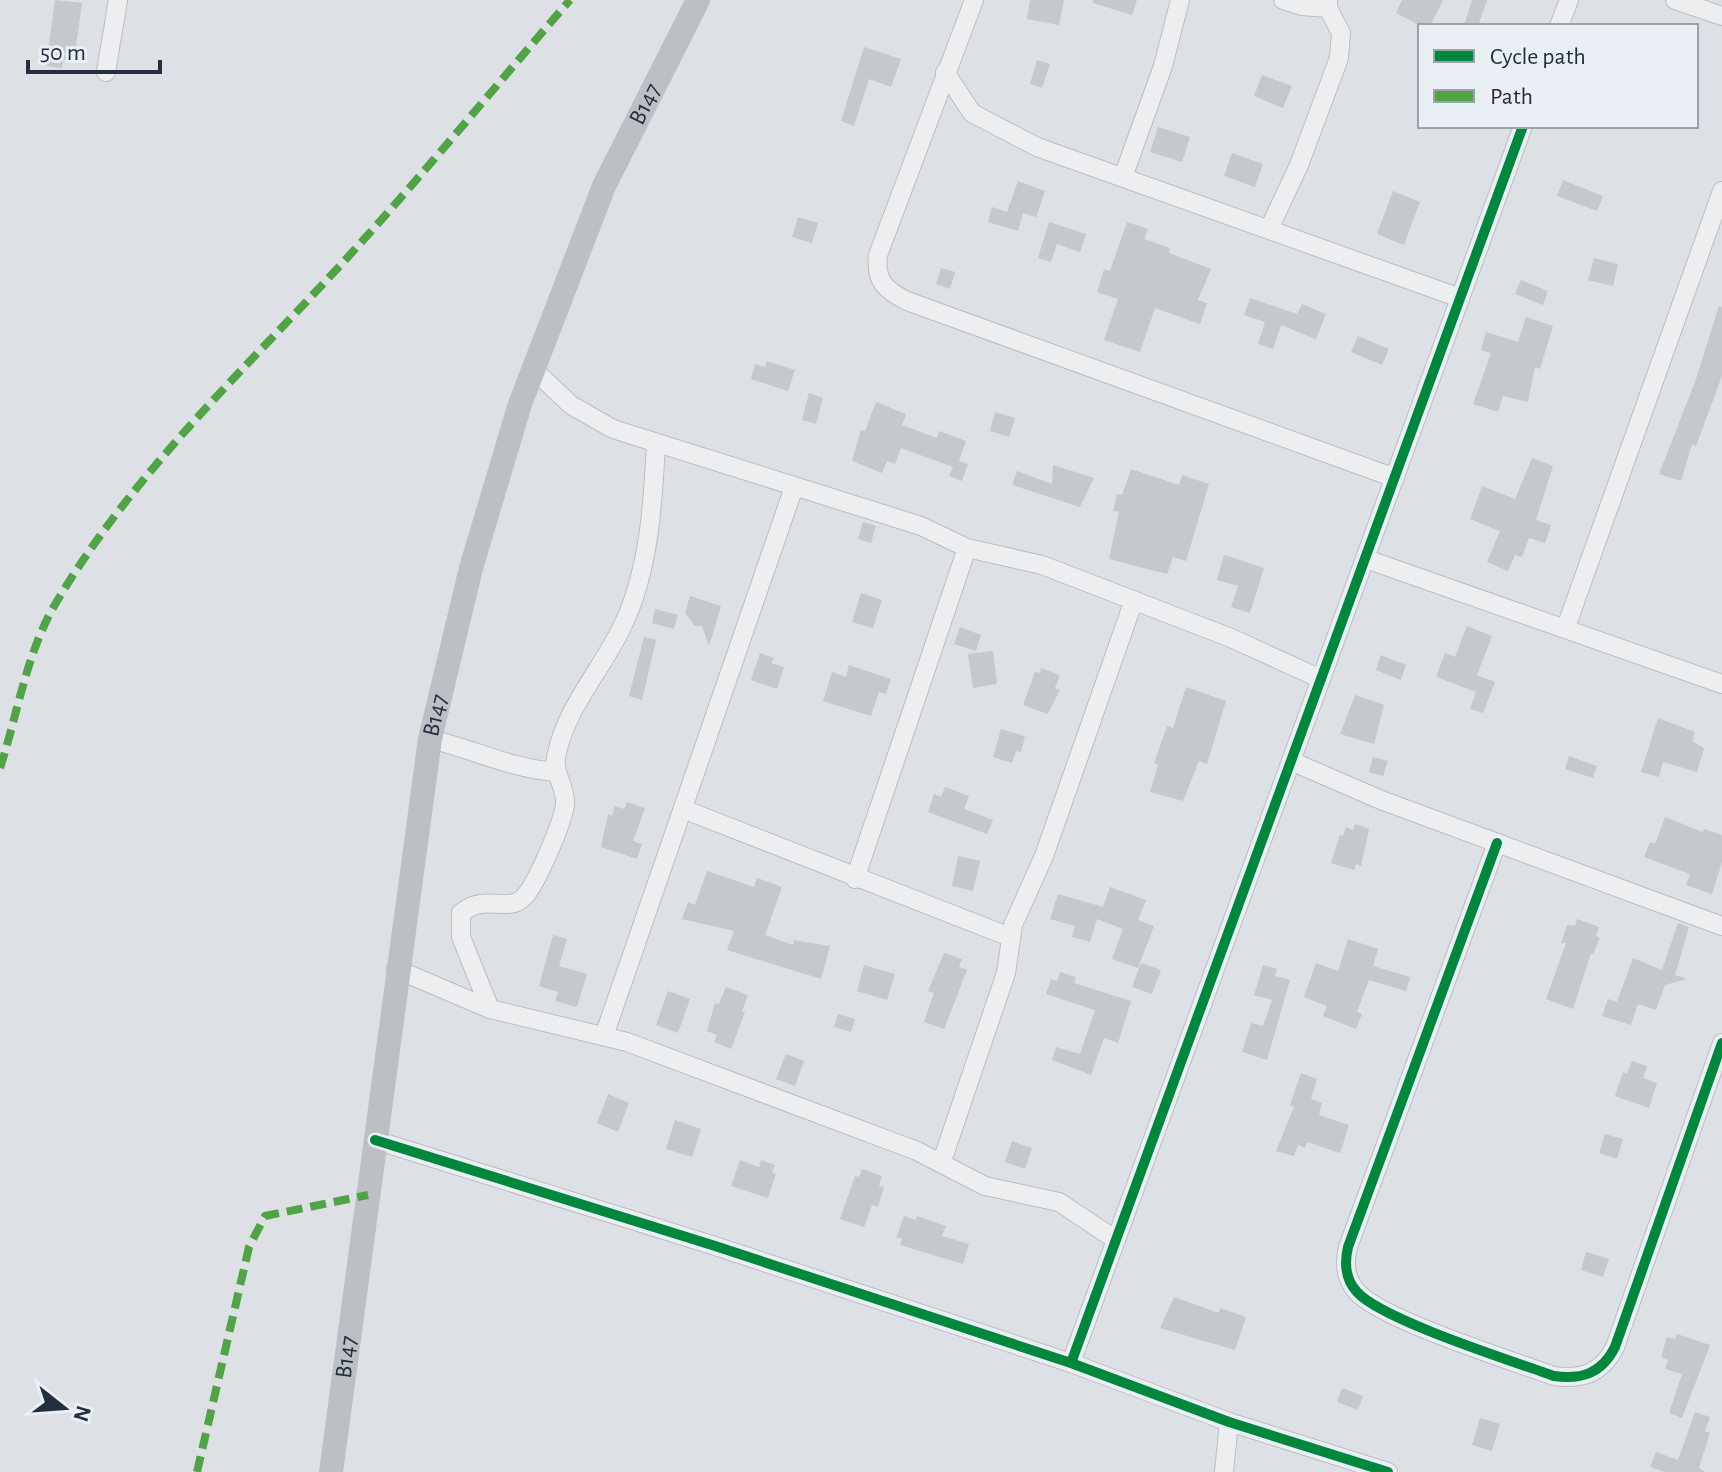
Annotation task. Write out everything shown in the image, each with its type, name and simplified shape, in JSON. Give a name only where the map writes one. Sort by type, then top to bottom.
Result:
[{"type":"main road","name":"B147","points":[[331,1472],[396,969],[430,739],[471,568],[533,369],[604,186],[698,0]]},
{"type":"street","points":[[106,72],[118,0]]},
{"type":"street","points":[[974,0],[878,255],[879,280],[885,288],[907,301],[1395,478]]},
{"type":"street","points":[[1123,177],[1163,66],[1180,0]]},
{"type":"street","points":[[1269,229],[1299,165],[1339,58],[1341,33],[1328,4],[1302,6],[1283,0]]},
{"type":"street","points":[[1560,24],[1569,0]]},
{"type":"street","points":[[1675,0],[1722,16]]},
{"type":"street","points":[[945,72],[962,102],[994,127],[1064,157],[1460,298]]},
{"type":"street","points":[[1071,1363],[1522,128]]},
{"type":"street","points":[[1566,627],[1722,191]]},
{"type":"street","points":[[533,369],[583,413],[613,429],[921,526],[967,548],[1042,565],[1231,638],[1321,679]]},
{"type":"street","points":[[490,1009],[461,937],[461,913],[482,902],[513,904],[528,892],[565,803],[556,772],[556,758],[578,697],[621,630],[636,592],[654,493],[656,443]]},
{"type":"street","points":[[604,1036],[794,487]]},
{"type":"street","points":[[855,879],[967,548]]},
{"type":"street","points":[[1366,559],[1722,684]]},
{"type":"street","points":[[942,1161],[1006,973],[1010,937],[1044,856],[1134,600]]},
{"type":"street","points":[[430,739],[472,750],[515,767],[556,772]]},
{"type":"street","points":[[1291,761],[1354,789],[1722,926]]},
{"type":"street","points":[[683,809],[855,879],[1010,937]]},
{"type":"street","points":[[1497,843],[1348,1247],[1346,1272],[1362,1297],[1445,1336],[1554,1376],[1569,1378],[1598,1369],[1615,1347],[1722,1043]]},
{"type":"street","points":[[396,969],[490,1009],[604,1036],[942,1161],[985,1186],[1059,1202],[1116,1240]]},
{"type":"street","points":[[375,1140],[712,1245],[1071,1363],[1229,1422],[1388,1472]]},
{"type":"street","points":[[1224,1472],[1229,1422]]},
{"type":"building","points":[[55,0],[82,3],[74,61],[63,59],[62,68],[46,66]]},
{"type":"building","points":[[1030,0],[1064,0],[1059,25],[1027,19]]},
{"type":"building","points":[[1093,0],[1137,0],[1132,15],[1093,3]]},
{"type":"building","points":[[1402,0],[1443,0],[1431,24],[1418,24],[1396,13]]},
{"type":"building","points":[[1472,0],[1487,0],[1479,24],[1465,24]]},
{"type":"building","points":[[864,47],[901,59],[891,87],[869,79],[854,126],[841,121]]},
{"type":"building","points":[[1037,60],[1050,64],[1042,88],[1030,84]]},
{"type":"building","points":[[1262,75],[1292,86],[1283,108],[1254,96]]},
{"type":"building","points":[[1158,127],[1190,137],[1182,162],[1150,152]]},
{"type":"building","points":[[1232,153],[1263,164],[1255,187],[1224,176]]},
{"type":"building","points":[[1563,180],[1603,196],[1597,211],[1557,196]]},
{"type":"building","points":[[1018,181],[1045,191],[1036,217],[1023,213],[1018,231],[988,222],[992,207],[1007,212]]},
{"type":"building","points":[[1393,191],[1420,202],[1404,245],[1377,234]]},
{"type":"building","points":[[798,217],[818,223],[812,243],[792,237]]},
{"type":"building","points":[[1049,222],[1086,234],[1080,252],[1057,244],[1051,262],[1038,258]]},
{"type":"building","points":[[1127,222],[1148,229],[1144,239],[1170,248],[1169,253],[1211,269],[1198,300],[1207,303],[1200,324],[1155,308],[1140,352],[1104,340],[1118,299],[1097,292],[1104,269],[1110,271]]},
{"type":"building","points":[[1594,258],[1618,264],[1613,286],[1588,280]]},
{"type":"building","points":[[941,268],[955,272],[950,289],[936,284]]},
{"type":"building","points":[[1521,280],[1548,291],[1543,305],[1515,294]]},
{"type":"building","points":[[1250,298],[1297,314],[1302,304],[1326,314],[1316,339],[1281,325],[1273,349],[1258,344],[1265,322],[1244,315]]},
{"type":"building","points":[[1719,306],[1722,307],[1722,376],[1696,446],[1692,444],[1681,481],[1659,474],[1695,382]]},
{"type":"building","points":[[1526,317],[1553,326],[1540,369],[1535,367],[1528,402],[1503,396],[1498,412],[1473,404],[1491,353],[1481,350],[1486,332],[1518,342]]},
{"type":"building","points":[[1358,336],[1389,349],[1382,365],[1351,352]]},
{"type":"building","points":[[767,361],[795,370],[788,391],[751,379],[755,364],[765,367]]},
{"type":"building","points":[[809,393],[823,398],[816,424],[802,420]]},
{"type":"building","points":[[876,402],[906,414],[902,425],[937,438],[939,431],[966,441],[959,461],[968,464],[962,481],[949,476],[953,467],[901,448],[895,464],[887,461],[882,473],[852,461],[861,430],[865,431]]},
{"type":"building","points":[[995,412],[1015,418],[1009,437],[990,431]]},
{"type":"building","points":[[1532,458],[1553,466],[1536,520],[1551,525],[1545,543],[1529,538],[1522,557],[1515,555],[1508,571],[1487,562],[1500,531],[1470,519],[1482,486],[1515,499]]},
{"type":"building","points":[[1053,465],[1094,478],[1080,507],[1012,485],[1017,471],[1052,484]]},
{"type":"building","points":[[1131,469],[1179,485],[1182,475],[1209,484],[1186,561],[1173,557],[1167,574],[1109,559],[1119,512],[1113,511],[1117,494],[1122,495]]},
{"type":"building","points":[[863,522],[876,526],[871,543],[858,539]]},
{"type":"building","points":[[1224,555],[1264,568],[1250,613],[1231,607],[1238,586],[1217,580]]},
{"type":"building","points":[[861,593],[882,600],[873,628],[852,622]]},
{"type":"building","points":[[690,596],[721,606],[709,646],[702,626],[695,626],[685,613]]},
{"type":"building","points":[[655,609],[678,615],[674,629],[652,623]]},
{"type":"building","points":[[1467,626],[1492,636],[1477,675],[1495,682],[1483,713],[1470,709],[1476,692],[1436,677],[1445,653],[1455,657]]},
{"type":"building","points":[[960,627],[981,635],[976,651],[954,644]]},
{"type":"building","points":[[644,637],[656,640],[642,700],[629,696]]},
{"type":"building","points":[[993,651],[997,684],[973,688],[968,654]]},
{"type":"building","points":[[760,653],[774,658],[771,663],[784,667],[777,689],[751,680]]},
{"type":"building","points":[[1381,655],[1406,665],[1401,680],[1376,670]]},
{"type":"building","points":[[849,665],[891,679],[886,694],[879,692],[871,716],[823,701],[832,672],[846,677]]},
{"type":"building","points":[[1041,668],[1060,675],[1055,688],[1060,690],[1048,714],[1023,705],[1035,672],[1040,673]]},
{"type":"building","points":[[1186,687],[1226,701],[1207,764],[1199,761],[1183,801],[1150,792],[1158,765],[1154,763],[1167,726],[1173,728]]},
{"type":"building","points":[[1355,695],[1384,705],[1374,744],[1340,734]]},
{"type":"building","points":[[1658,718],[1695,732],[1692,741],[1704,748],[1697,772],[1663,762],[1659,777],[1641,772]]},
{"type":"building","points":[[1001,729],[1025,736],[1021,752],[1016,751],[1012,763],[993,757]]},
{"type":"building","points":[[1569,756],[1597,766],[1593,778],[1565,769]]},
{"type":"building","points":[[1373,757],[1388,761],[1383,776],[1369,772]]},
{"type":"building","points":[[945,787],[969,796],[964,809],[993,820],[987,834],[928,812],[934,794],[941,797]]},
{"type":"building","points":[[627,802],[645,808],[633,841],[642,844],[637,859],[601,847],[608,814],[612,816],[615,806],[624,809]]},
{"type":"building","points":[[1665,817],[1703,832],[1704,829],[1722,835],[1722,862],[1712,894],[1686,885],[1690,874],[1644,857],[1650,842],[1655,844]]},
{"type":"building","points":[[1355,824],[1369,829],[1361,866],[1356,864],[1354,870],[1331,863],[1340,835],[1343,836],[1346,827],[1353,830]]},
{"type":"building","points":[[958,856],[980,861],[973,891],[952,886]]},
{"type":"building","points":[[707,871],[754,887],[757,878],[782,887],[765,935],[793,945],[794,940],[830,946],[821,979],[727,950],[734,931],[682,919],[688,902],[695,905]]},
{"type":"building","points":[[1110,887],[1146,900],[1138,920],[1154,926],[1138,968],[1112,959],[1123,929],[1097,919],[1090,942],[1072,937],[1075,926],[1050,919],[1058,894],[1103,907]]},
{"type":"building","points":[[1577,919],[1599,927],[1596,936],[1600,938],[1591,953],[1573,1009],[1546,999],[1566,943],[1561,943],[1567,925],[1575,926]]},
{"type":"building","points":[[1678,923],[1689,927],[1675,975],[1687,979],[1665,985],[1656,1010],[1638,1004],[1631,1025],[1602,1016],[1608,999],[1617,1002],[1633,958],[1662,970]]},
{"type":"building","points":[[553,935],[567,939],[559,966],[587,974],[577,1007],[555,1001],[558,992],[539,986]]},
{"type":"building","points":[[1348,939],[1378,949],[1373,966],[1410,977],[1406,991],[1369,980],[1357,1012],[1362,1014],[1356,1029],[1323,1016],[1327,1006],[1304,997],[1316,963],[1338,971]]},
{"type":"building","points":[[944,953],[962,959],[959,967],[967,970],[944,1029],[924,1022],[934,993],[928,991]]},
{"type":"building","points":[[1141,963],[1161,970],[1152,994],[1132,987]]},
{"type":"building","points":[[864,965],[895,974],[887,1000],[857,991]]},
{"type":"building","points":[[1263,965],[1277,969],[1275,976],[1290,980],[1267,1060],[1242,1052],[1251,1023],[1263,1026],[1272,1000],[1254,995]]},
{"type":"building","points":[[1060,972],[1076,977],[1074,983],[1131,1001],[1118,1043],[1104,1038],[1091,1075],[1052,1060],[1056,1047],[1080,1054],[1095,1010],[1046,994],[1051,979],[1057,981]]},
{"type":"building","points":[[726,987],[748,995],[731,1049],[714,1042],[717,1035],[707,1031],[715,1003],[719,1004]]},
{"type":"building","points":[[668,991],[690,999],[678,1033],[656,1025]]},
{"type":"building","points":[[838,1014],[855,1019],[851,1032],[834,1027]]},
{"type":"building","points":[[786,1054],[804,1061],[795,1086],[776,1079]]},
{"type":"building","points":[[1632,1061],[1647,1066],[1643,1078],[1657,1083],[1649,1108],[1615,1096],[1623,1072],[1627,1074]]},
{"type":"building","points":[[1301,1073],[1317,1079],[1311,1099],[1322,1103],[1319,1115],[1349,1125],[1340,1153],[1307,1142],[1305,1148],[1298,1145],[1294,1156],[1276,1151],[1294,1107],[1290,1105]]},
{"type":"building","points":[[608,1094],[629,1103],[618,1132],[597,1123]]},
{"type":"building","points":[[675,1120],[701,1129],[692,1157],[666,1149]]},
{"type":"building","points":[[1605,1134],[1623,1139],[1617,1159],[1599,1153]]},
{"type":"building","points":[[1012,1141],[1032,1148],[1025,1169],[1005,1162]]},
{"type":"building","points":[[740,1160],[759,1167],[761,1160],[775,1165],[772,1173],[776,1174],[768,1198],[731,1186]]},
{"type":"building","points":[[862,1169],[882,1176],[879,1186],[884,1187],[878,1207],[872,1205],[864,1227],[840,1219],[855,1176],[859,1177]]},
{"type":"building","points":[[904,1216],[916,1220],[917,1216],[946,1226],[942,1236],[969,1244],[963,1264],[900,1245],[902,1238],[896,1238]]},
{"type":"building","points":[[1586,1252],[1609,1259],[1603,1277],[1581,1270]]},
{"type":"building","points":[[1174,1297],[1219,1313],[1220,1308],[1246,1317],[1235,1350],[1160,1328]]},
{"type":"building","points":[[1677,1334],[1710,1345],[1682,1418],[1669,1413],[1682,1374],[1665,1369],[1668,1360],[1661,1357],[1667,1337],[1675,1339]]},
{"type":"building","points":[[1342,1388],[1363,1396],[1358,1410],[1337,1402]]},
{"type":"building","points":[[1695,1412],[1710,1417],[1705,1431],[1710,1433],[1699,1468],[1705,1472],[1665,1472],[1650,1467],[1656,1452],[1678,1460]]},
{"type":"building","points":[[1480,1418],[1500,1424],[1492,1451],[1472,1445]]},
{"type":"marked path","points":[[0,768],[29,666],[44,627],[82,561],[115,516],[185,431],[396,203],[570,0]]},
{"type":"marked path","points":[[197,1472],[249,1247],[265,1216],[368,1195]]},
{"type":"cycle path","points":[[1071,1363],[1522,128]]},
{"type":"cycle path","points":[[1497,843],[1348,1247],[1346,1271],[1357,1292],[1371,1303],[1420,1327],[1554,1376],[1574,1377],[1597,1369],[1615,1347],[1722,1043]]},
{"type":"cycle path","points":[[375,1140],[712,1245],[1071,1363],[1229,1422],[1388,1472]]}]
